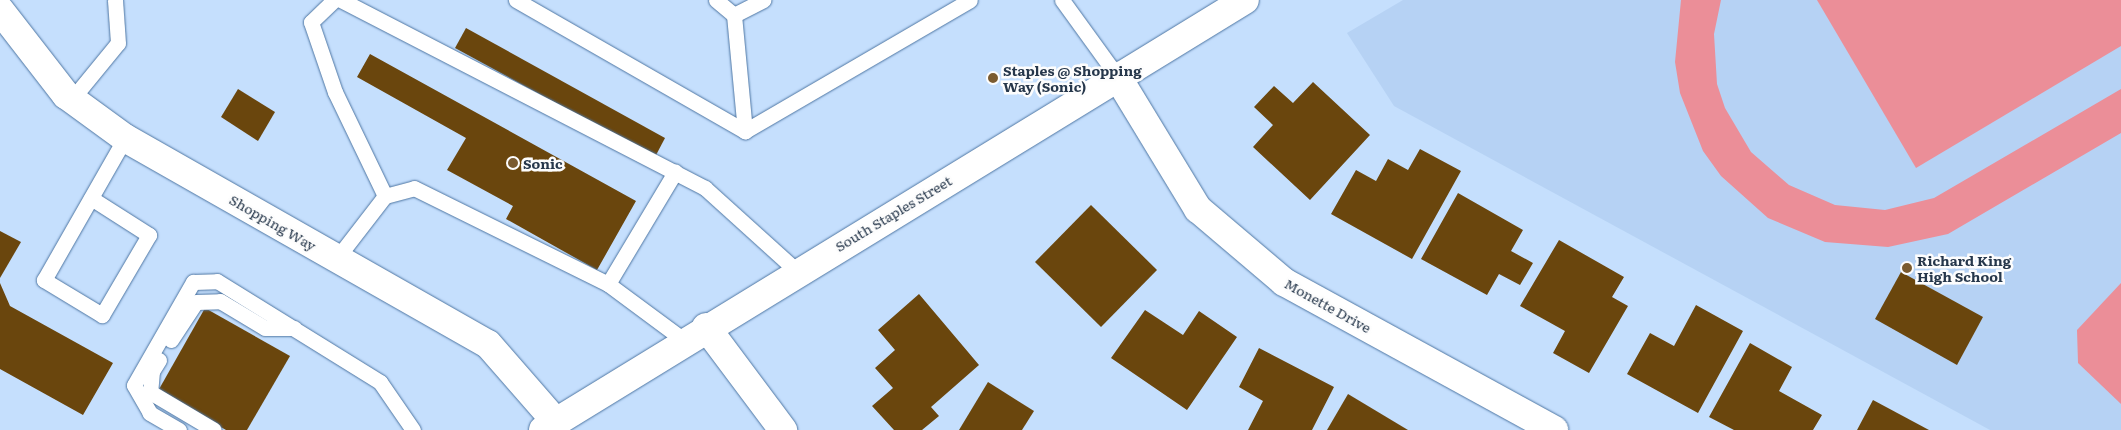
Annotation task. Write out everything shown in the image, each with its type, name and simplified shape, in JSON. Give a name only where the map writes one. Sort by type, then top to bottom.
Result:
[{"type":"street","name":"South Staples Street","points":[[549,426],[695,334],[1245,0]]},
{"type":"street","name":"Shopping Way","points":[[0,10],[72,99],[125,138],[488,344],[549,426]]},
{"type":"street","name":"Monette Drive","points":[[1117,76],[1198,209],[1284,282],[1554,430]]},
{"type":"street","points":[[695,334],[783,430]]},
{"type":"lane","points":[[72,99],[118,43],[115,0]]},
{"type":"lane","points":[[334,0],[310,22],[335,92],[385,196]]},
{"type":"lane","points":[[341,0],[705,188],[798,272]]},
{"type":"lane","points":[[516,0],[744,130]]},
{"type":"lane","points":[[716,0],[734,15],[744,130]]},
{"type":"lane","points":[[734,15],[763,0]]},
{"type":"lane","points":[[744,130],[970,0]]},
{"type":"lane","points":[[1062,0],[1117,76]]},
{"type":"lane","points":[[91,198],[149,235],[102,315],[44,280],[125,138]]},
{"type":"lane","points":[[608,284],[675,172]]},
{"type":"lane","points":[[337,258],[385,196],[414,188],[608,284],[695,334]]},
{"type":"lane","points":[[179,430],[150,412],[134,385],[193,282],[217,281],[380,382],[413,430]]},
{"type":"lane","points":[[214,430],[150,392],[152,371],[196,302],[220,301],[265,328],[294,328]]},
{"type":"shaded area","name":"Richard King High School","points":[[1403,0],[2121,0],[2121,430],[1990,430],[1394,106],[1347,33]]},
{"type":"shaded area","points":[[1681,0],[1721,0],[1714,34],[1717,84],[1725,108],[1751,152],[1789,185],[1835,205],[1885,210],[1934,198],[2121,89],[2121,133],[1948,234],[1888,247],[1825,242],[1768,218],[1721,176],[1703,151],[1680,93],[1675,62]]},
{"type":"shaded area","points":[[1817,0],[2121,0],[2121,46],[1916,168]]},
{"type":"shaded area","points":[[2121,283],[2121,404],[2078,363],[2077,330]]},
{"type":"building","points":[[466,28],[665,138],[655,157],[455,48]]},
{"type":"building","points":[[370,54],[636,201],[597,270],[506,219],[513,206],[447,170],[466,138],[357,77]]},
{"type":"building","points":[[1313,82],[1370,135],[1310,200],[1253,147],[1273,125],[1254,107],[1274,86],[1293,103]]},
{"type":"building","points":[[238,89],[275,112],[258,141],[221,117]]},
{"type":"building","points":[[1420,149],[1461,171],[1412,259],[1331,214],[1356,170],[1376,181],[1388,159],[1408,170]]},
{"type":"building","points":[[1458,193],[1523,230],[1511,251],[1533,263],[1520,285],[1499,274],[1487,295],[1421,259]]},
{"type":"building","points":[[1091,205],[1157,270],[1101,327],[1035,262]]},
{"type":"building","points":[[0,231],[21,242],[0,278]]},
{"type":"building","points":[[1559,240],[1624,277],[1612,297],[1628,306],[1589,373],[1553,353],[1565,331],[1520,306]]},
{"type":"building","points":[[1901,272],[1983,317],[1957,365],[1875,319]]},
{"type":"building","points":[[0,283],[10,306],[113,363],[83,415],[0,369]]},
{"type":"building","points":[[919,294],[979,365],[931,407],[939,416],[922,430],[894,430],[872,406],[893,388],[875,368],[895,350],[878,330]]},
{"type":"building","points":[[1696,305],[1743,331],[1698,413],[1627,374],[1650,333],[1674,346]]},
{"type":"building","points":[[205,308],[290,356],[247,430],[226,430],[158,391]]},
{"type":"building","points":[[1145,310],[1183,335],[1199,311],[1237,337],[1187,410],[1111,358]]},
{"type":"building","points":[[1750,343],[1792,367],[1779,391],[1822,415],[1813,430],[1734,430],[1709,417]]},
{"type":"building","points":[[1259,348],[1334,387],[1312,430],[1248,430],[1263,401],[1239,387]]},
{"type":"building","points":[[988,382],[1034,411],[1022,430],[959,430]]},
{"type":"building","points":[[1348,394],[1408,430],[1327,430]]},
{"type":"building","points":[[1873,400],[1929,430],[1857,430]]},
{"type":"place","name":"Staples @ Shopping Way (Sonic)","points":[[993,78]]},
{"type":"place","name":"Sonic","points":[[513,163]]},
{"type":"place","name":"Richard King High School","points":[[1907,268]]}]
